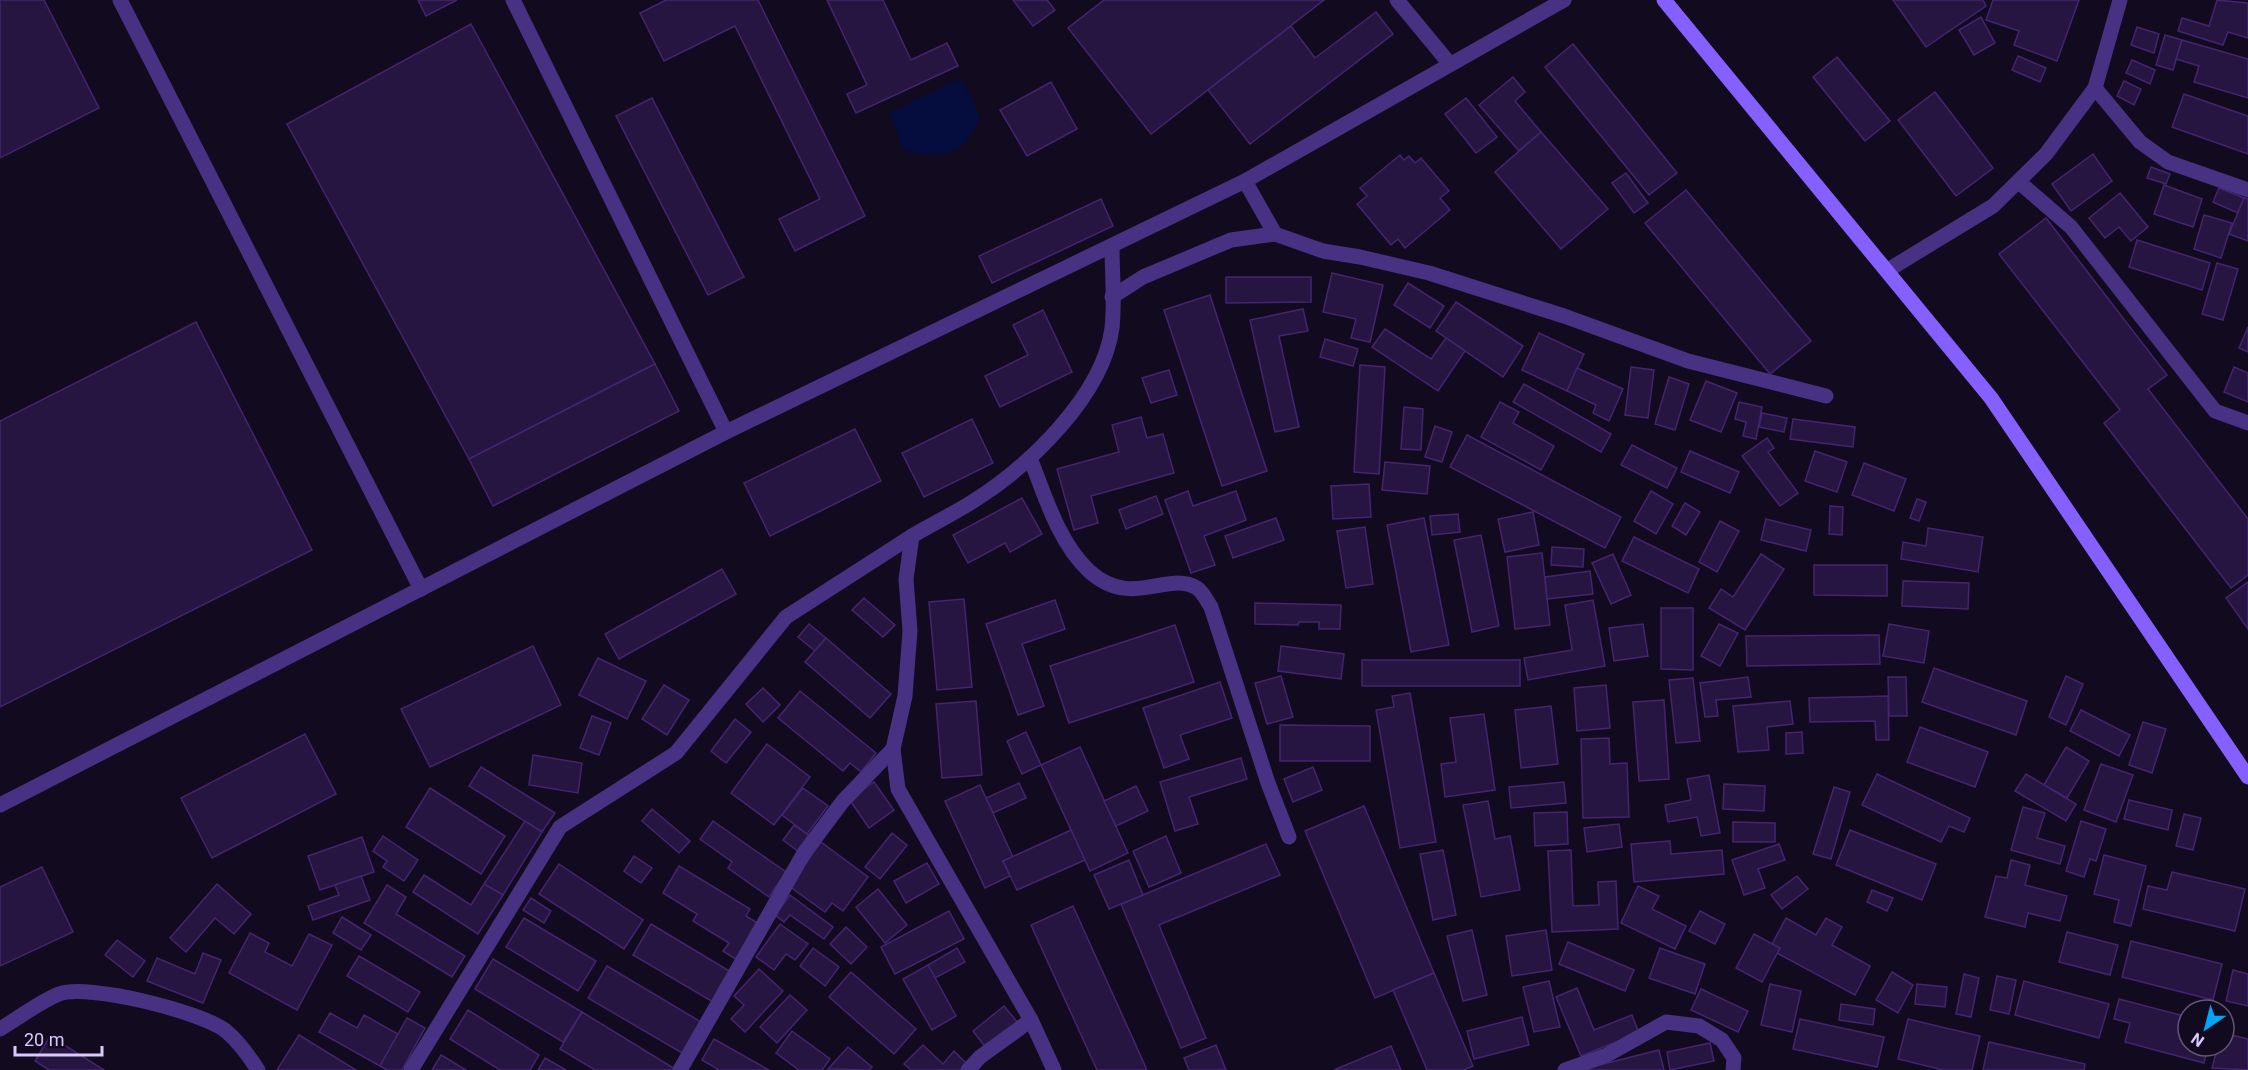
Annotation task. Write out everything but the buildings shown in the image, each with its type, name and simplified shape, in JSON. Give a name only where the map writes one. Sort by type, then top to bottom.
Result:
[{"type":"main road","points":[[1664,0],[1991,398],[2248,777]]},
{"type":"street","points":[[120,0],[422,589]]},
{"type":"street","points":[[513,0],[726,432]]},
{"type":"street","points":[[1397,0],[1449,63]]},
{"type":"street","points":[[0,805],[726,432],[1245,181],[1449,63],[1564,0]]},
{"type":"street","points":[[1888,270],[1993,206],[2019,182],[2061,135],[2095,88],[2120,0]]},
{"type":"street","points":[[2095,88],[2140,142],[2168,162],[2248,190]]},
{"type":"street","points":[[1245,181],[1275,234]]},
{"type":"street","points":[[2019,182],[2071,227],[2215,411],[2248,423]]},
{"type":"street","points":[[1112,297],[1143,277],[1231,240],[1275,234],[1323,251],[1429,273],[1564,316],[1688,361],[1826,396]]},
{"type":"street","points":[[411,1070],[560,827],[676,753],[786,617],[912,536],[974,501],[1030,458],[1056,430],[1095,380],[1112,329],[1112,246]]},
{"type":"street","points":[[1030,458],[1067,544],[1090,572],[1119,589],[1140,590],[1184,583],[1199,589],[1211,607],[1268,783],[1289,837]]},
{"type":"street","points":[[912,536],[906,579],[910,631],[905,696],[893,749],[898,789],[1030,1020],[1054,1070]]},
{"type":"street","points":[[680,1070],[804,853],[843,801],[893,749]]},
{"type":"street","points":[[0,1029],[60,994],[98,993],[138,999],[225,1030],[247,1053],[258,1070]]},
{"type":"street","points":[[968,1070],[980,1057],[1030,1020]]},
{"type":"street","points":[[1564,1070],[1607,1055],[1666,1022],[1699,1026],[1722,1040],[1734,1058],[1733,1070]]},
{"type":"shaded area","points":[[957,80],[964,84],[980,117],[967,140],[951,152],[941,154],[930,155],[904,150],[889,113]]}]
